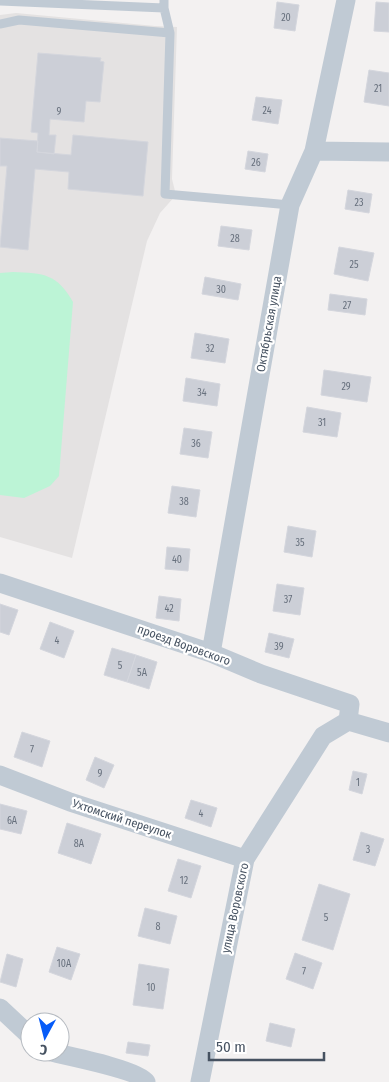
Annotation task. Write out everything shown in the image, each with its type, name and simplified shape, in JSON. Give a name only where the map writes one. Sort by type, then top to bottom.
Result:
[{"type":"street","name":"Октябрьская улица","points":[[211,653],[290,205],[314,151],[346,0]]},
{"type":"street","points":[[314,151],[389,152]]},
{"type":"street","name":"проезд Воровского","points":[[0,582],[211,653],[261,674],[350,704],[348,721]]},
{"type":"street","points":[[348,721],[389,733]]},
{"type":"street","name":"улица Воровского","points":[[200,1082],[245,859],[323,736],[348,721]]},
{"type":"street","name":"Ухтомский переулок","points":[[0,775],[70,802],[245,859]]},
{"type":"street","points":[[0,1008],[20,1027]]},
{"type":"street","points":[[70,1057],[122,1070],[144,1078],[146,1082]]},
{"type":"lane","points":[[0,1],[164,4],[170,34],[165,194],[290,205]]},
{"type":"lane","points":[[0,24],[19,20],[170,34]]},
{"type":"shaded area","points":[[16,13],[177,27],[172,179],[176,195],[160,213],[147,241],[72,558],[0,537],[0,15]]},
{"type":"green space","points":[[0,273],[33,273],[55,280],[73,302],[59,476],[50,486],[24,498],[0,495]]},
{"type":"building","points":[[277,2],[299,5],[295,31],[274,28]]},
{"type":"building","points":[[376,2],[389,3],[389,32],[374,31]]},
{"type":"building","points":[[38,53],[101,58],[100,61],[104,62],[100,102],[86,101],[84,122],[50,119],[49,135],[56,135],[54,154],[37,152],[38,133],[31,132]]},
{"type":"building","points":[[369,70],[389,73],[389,106],[364,102]]},
{"type":"building","points":[[256,97],[282,100],[278,124],[252,120]]},
{"type":"building","points":[[73,135],[148,142],[143,196],[68,189],[69,172],[35,169],[28,250],[0,247],[7,166],[0,166],[0,138],[38,141],[37,152],[71,155]]},
{"type":"building","points":[[248,151],[268,154],[265,172],[245,169]]},
{"type":"building","points":[[348,190],[372,194],[369,213],[345,209]]},
{"type":"building","points":[[221,226],[252,230],[249,250],[218,246]]},
{"type":"building","points":[[339,247],[374,253],[368,281],[334,274]]},
{"type":"building","points":[[205,277],[241,284],[238,300],[202,294]]},
{"type":"building","points":[[330,294],[367,299],[365,315],[328,310]]},
{"type":"building","points":[[195,333],[229,339],[225,363],[191,358]]},
{"type":"building","points":[[324,370],[371,377],[367,402],[321,395]]},
{"type":"building","points":[[186,378],[220,384],[217,406],[183,401]]},
{"type":"building","points":[[307,407],[341,413],[337,437],[303,432]]},
{"type":"building","points":[[184,428],[212,432],[208,458],[180,454]]},
{"type":"building","points":[[172,486],[200,490],[196,517],[168,513]]},
{"type":"building","points":[[288,526],[316,531],[312,557],[284,552]]},
{"type":"building","points":[[167,547],[190,549],[188,571],[165,569]]},
{"type":"building","points":[[277,584],[304,588],[300,615],[273,611]]},
{"type":"building","points":[[159,596],[181,599],[179,621],[156,618]]},
{"type":"building","points":[[0,604],[18,610],[9,635],[0,632]]},
{"type":"building","points":[[50,622],[74,631],[64,658],[40,649]]},
{"type":"building","points":[[269,633],[294,639],[289,658],[265,652]]},
{"type":"building","points":[[112,648],[136,655],[127,682],[104,675]]},
{"type":"building","points":[[136,655],[157,662],[149,689],[127,682]]},
{"type":"building","points":[[22,732],[50,741],[42,767],[14,757]]},
{"type":"building","points":[[95,757],[114,765],[104,788],[86,780]]},
{"type":"building","points":[[353,771],[367,774],[362,794],[349,790]]},
{"type":"building","points":[[191,800],[217,808],[211,827],[185,818]]},
{"type":"building","points":[[0,804],[27,811],[21,834],[0,829]]},
{"type":"building","points":[[67,823],[101,834],[91,864],[58,853]]},
{"type":"building","points":[[361,832],[384,839],[375,866],[353,860]]},
{"type":"building","points":[[178,859],[201,866],[191,898],[168,891]]},
{"type":"building","points":[[319,884],[350,894],[333,950],[302,940]]},
{"type":"building","points":[[145,908],[177,916],[170,944],[138,936]]},
{"type":"building","points":[[57,947],[80,954],[71,980],[49,972]]},
{"type":"building","points":[[295,953],[322,963],[313,989],[286,979]]},
{"type":"building","points":[[7,954],[23,959],[16,987],[0,982]]},
{"type":"building","points":[[139,964],[169,969],[163,1009],[133,1005]]},
{"type":"building","points":[[270,1023],[295,1029],[291,1047],[266,1041]]},
{"type":"building","points":[[128,1042],[150,1045],[148,1056],[126,1053]]}]
